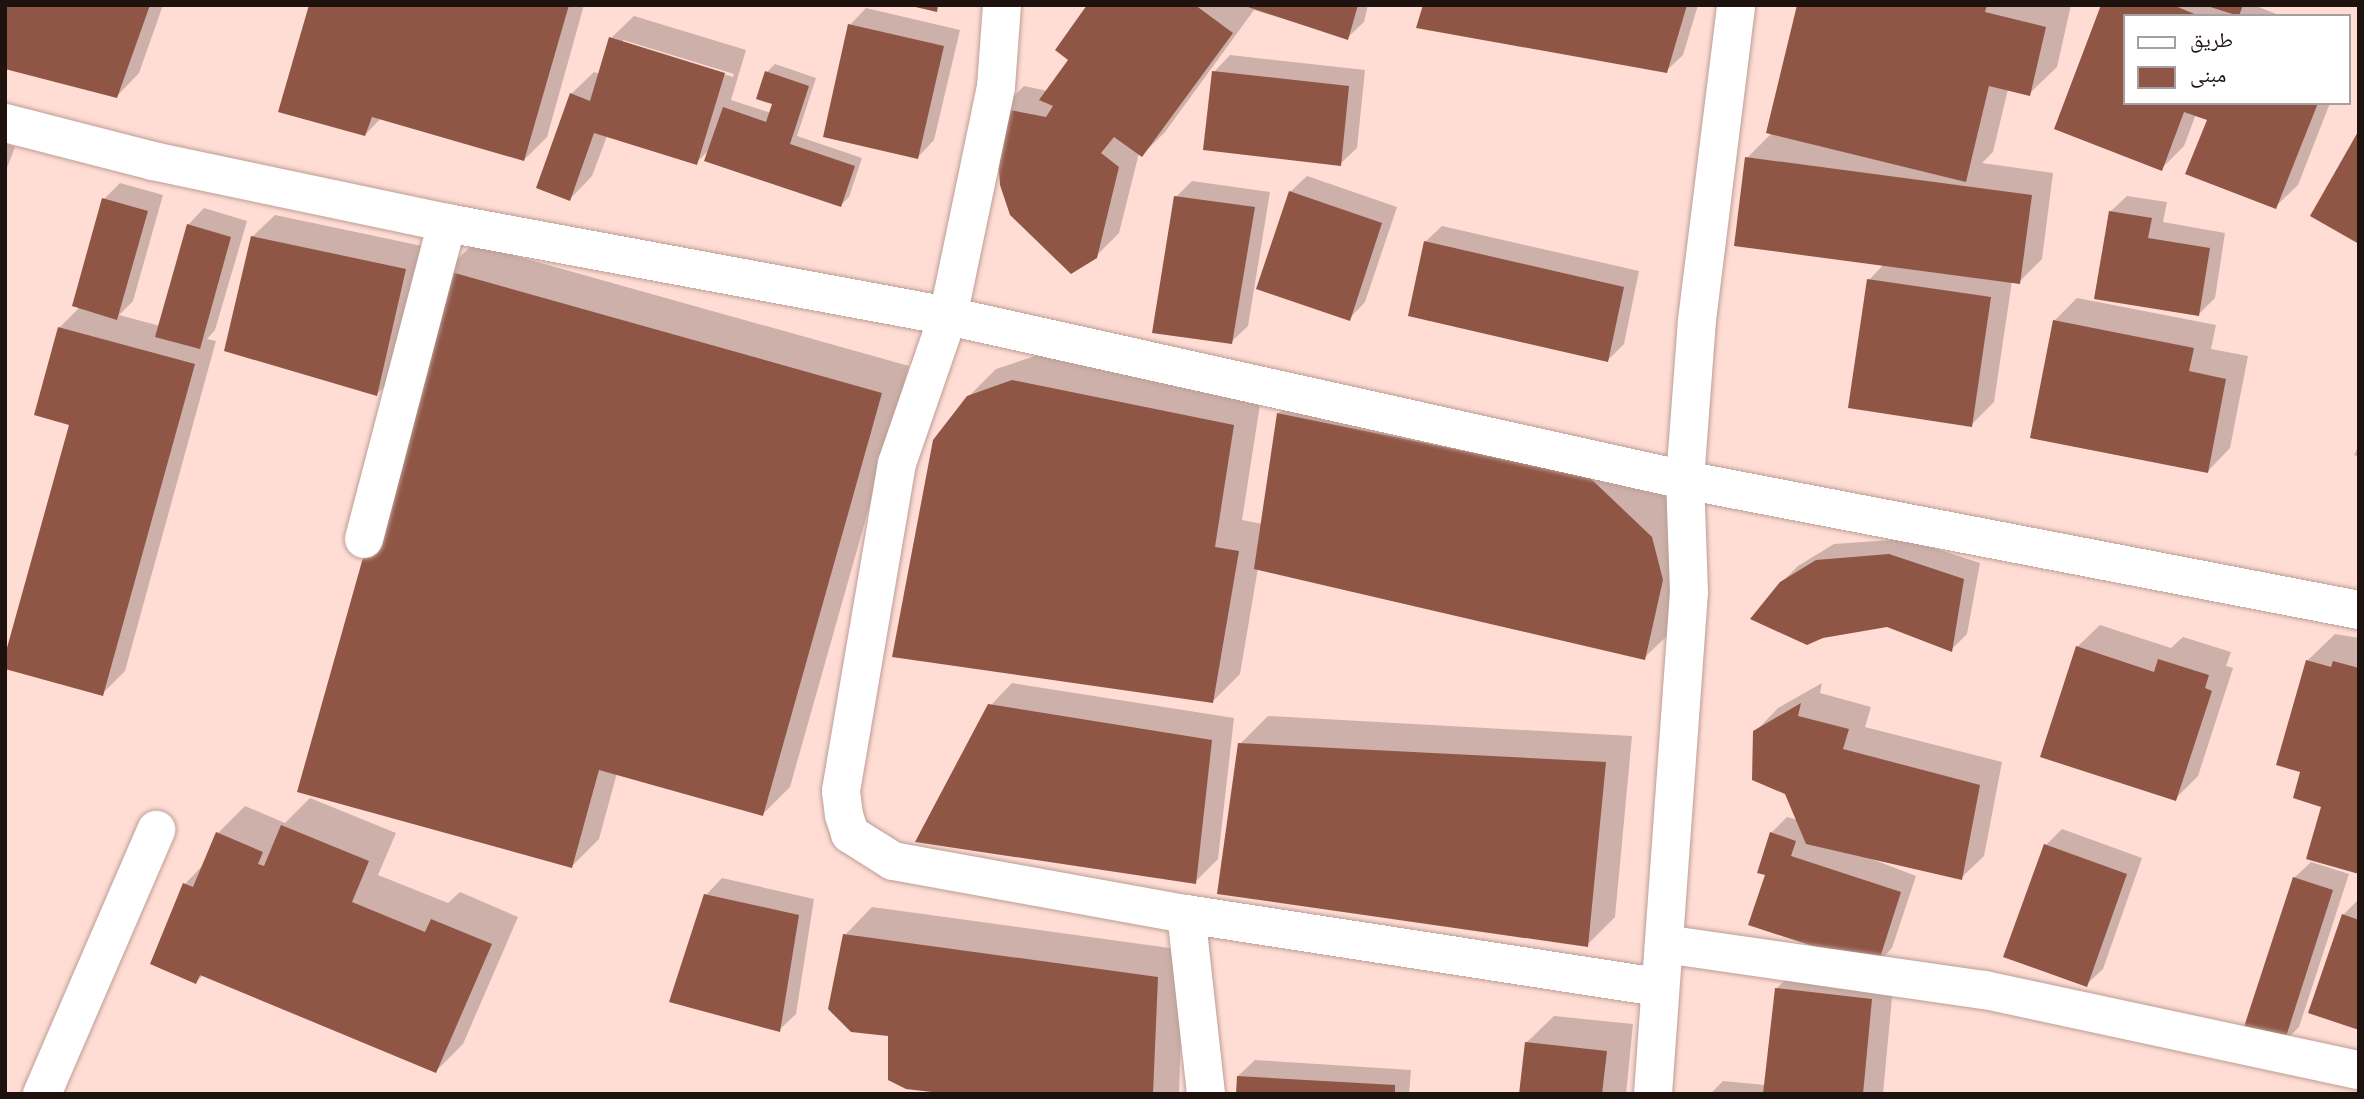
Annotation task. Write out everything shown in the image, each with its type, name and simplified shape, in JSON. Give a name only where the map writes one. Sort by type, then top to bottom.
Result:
[{"type":"street","points":[[1002,5],[996,87],[948,316],[897,463],[841,791],[850,834],[893,861],[1186,914],[1659,987]]},
{"type":"street","points":[[1653,1094],[1689,592],[1685,480],[1697,320],[1736,5]]},
{"type":"street","points":[[5,124],[153,161],[447,223],[948,316],[1685,480],[2359,610]]},
{"type":"street","points":[[364,540],[447,223]]},
{"type":"street","points":[[42,1094],[156,830]]},
{"type":"street","points":[[1186,914],[1206,1094]]},
{"type":"street","points":[[1664,944],[1985,990],[2359,1070]]},
{"type":"building","points":[[5,5],[150,5],[117,98],[5,69]]},
{"type":"building","points":[[309,5],[569,5],[524,161],[372,117],[365,136],[278,112]]},
{"type":"building","points":[[907,5],[938,5],[937,12]]},
{"type":"building","points":[[1087,5],[1195,5],[1233,33],[1142,157],[1114,137],[1101,153],[1119,167],[1097,258],[1071,274],[1010,215],[1000,185],[996,134],[1000,108],[1046,117],[1053,106],[1039,100],[1068,60],[1055,50]]},
{"type":"building","points":[[1242,5],[1358,5],[1348,40]]},
{"type":"building","points":[[1423,5],[1687,5],[1667,73],[1416,28]]},
{"type":"building","points":[[1797,5],[1987,5],[1985,12],[2046,27],[2030,96],[1989,86],[1966,182],[1766,133]]},
{"type":"building","points":[[2101,5],[2173,5],[2194,14],[2122,14],[2122,105],[2317,105],[2276,209],[2185,174],[2207,120],[2184,112],[2162,171],[2054,129]]},
{"type":"building","points":[[2204,5],[2243,5],[2240,14]]},
{"type":"building","points":[[848,24],[944,46],[918,159],[823,137]]},
{"type":"building","points":[[609,37],[725,73],[697,165],[594,133],[570,201],[536,188],[570,93],[590,101]]},
{"type":"building","points":[[765,71],[809,86],[790,144],[855,166],[841,207],[704,161],[723,107],[766,122],[772,104],[756,99]]},
{"type":"building","points":[[1212,71],[1349,86],[1341,166],[1203,150]]},
{"type":"building","points":[[2359,130],[2359,244],[2310,216]]},
{"type":"building","points":[[1745,157],[2032,195],[2020,284],[1734,246]]},
{"type":"building","points":[[1289,191],[1382,223],[1350,321],[1256,289]]},
{"type":"building","points":[[1174,196],[1255,207],[1232,344],[1152,333]]},
{"type":"building","points":[[102,198],[148,211],[117,320],[72,306]]},
{"type":"building","points":[[2109,211],[2152,218],[2148,238],[2210,248],[2199,316],[2094,299]]},
{"type":"building","points":[[187,224],[231,237],[200,349],[155,337]]},
{"type":"building","points":[[251,236],[406,269],[377,396],[224,351]]},
{"type":"building","points":[[1424,241],[1624,287],[1608,362],[1408,316]]},
{"type":"building","points":[[444,270],[882,393],[763,816],[599,770],[572,868],[297,792]]},
{"type":"building","points":[[1867,279],[1991,297],[1972,427],[1848,408]]},
{"type":"building","points":[[2053,320],[2194,348],[2189,371],[2226,379],[2208,473],[2030,438]]},
{"type":"building","points":[[58,327],[195,364],[103,696],[5,669],[5,655],[69,425],[34,415]]},
{"type":"building","points":[[1012,380],[1234,425],[1215,547],[1239,551],[1213,703],[892,657],[933,440],[967,396]]},
{"type":"building","points":[[1277,413],[1588,476],[1652,537],[1663,580],[1645,660],[1254,569]]},
{"type":"building","points":[[1889,554],[1964,579],[1952,652],[1887,627],[1823,638],[1807,645],[1750,619],[1780,582],[1816,560]]},
{"type":"building","points":[[2076,646],[2154,672],[2158,659],[2209,675],[2205,688],[2212,691],[2176,801],[2040,757]]},
{"type":"building","points":[[2306,660],[2331,667],[2333,661],[2359,668],[2359,874],[2306,859],[2321,807],[2293,798],[2300,772],[2276,765]]},
{"type":"building","points":[[1801,703],[1798,716],[1849,729],[1843,749],[1980,785],[1962,880],[1806,844],[1785,794],[1752,780],[1753,731]]},
{"type":"building","points":[[988,704],[1212,740],[1196,884],[915,842]]},
{"type":"building","points":[[1238,743],[1606,762],[1588,947],[1217,894]]},
{"type":"building","points":[[281,825],[369,861],[352,902],[425,932],[431,919],[492,944],[436,1073],[200,975],[196,984],[150,964],[183,883],[193,887],[216,832],[263,852],[258,864],[264,866]]},
{"type":"building","points":[[1770,832],[1796,841],[1791,856],[1901,892],[1877,967],[1748,925],[1765,875],[1757,873]]},
{"type":"building","points":[[2044,844],[2127,874],[2087,987],[2003,957]]},
{"type":"building","points":[[2293,877],[2333,890],[2283,1046],[2242,1033]]},
{"type":"building","points":[[704,894],[799,915],[780,1032],[669,1002]]},
{"type":"building","points":[[2342,914],[2359,920],[2359,1030],[2308,1013]]},
{"type":"building","points":[[843,934],[1158,977],[1153,1094],[949,1094],[906,1089],[888,1080],[888,1036],[851,1032],[828,1009]]},
{"type":"building","points":[[1775,988],[1872,999],[1863,1094],[1763,1094]]},
{"type":"building","points":[[1525,1042],[1607,1051],[1602,1094],[1519,1094]]},
{"type":"building","points":[[1237,1076],[1395,1085],[1395,1094],[1236,1094]]}]
